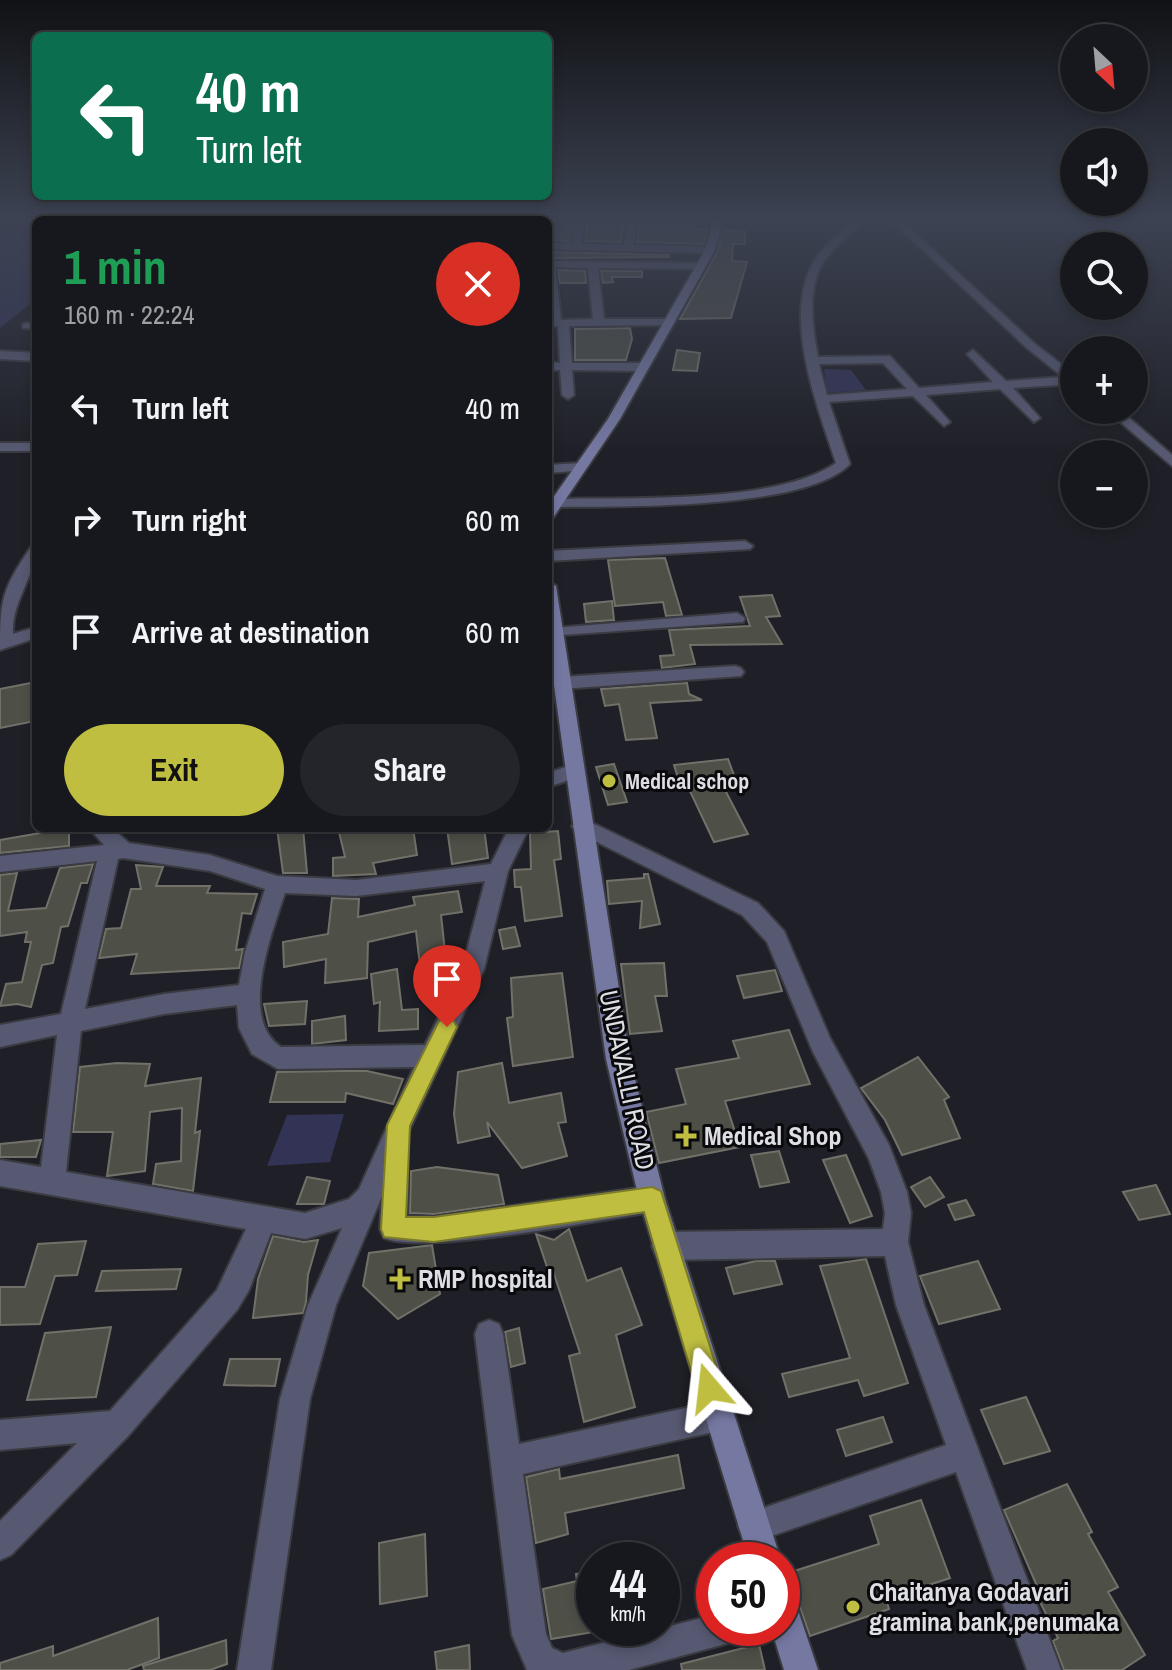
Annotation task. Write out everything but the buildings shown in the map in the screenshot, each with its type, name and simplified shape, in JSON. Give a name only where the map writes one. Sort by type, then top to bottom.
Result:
[{"type":"main road","points":[[552,504],[614,419],[683,298]]},
{"type":"main road","name":"UNDAVALLI ROAD","points":[[552,617],[556,670],[556,774],[582,826],[618,1059],[652,1199],[759,1542]]},
{"type":"main road","points":[[793,1646],[801,1670]]},
{"type":"street","points":[[553,298],[568,395]]},
{"type":"street","points":[[596,298],[599,322]]},
{"type":"street","points":[[552,507],[738,495],[796,486],[838,471],[843,464],[811,361],[810,298]]},
{"type":"street","points":[[979,298],[1060,369]]},
{"type":"street","points":[[556,323],[669,322]]},
{"type":"street","points":[[973,354],[1034,418]]},
{"type":"street","points":[[0,355],[32,357]]},
{"type":"street","points":[[811,361],[886,359],[944,422]]},
{"type":"street","points":[[552,366],[642,367]]},
{"type":"street","points":[[822,399],[1060,381]]},
{"type":"street","points":[[1128,424],[1172,462]]},
{"type":"street","points":[[0,447],[32,447]]},
{"type":"street","points":[[552,470],[576,473]]},
{"type":"street","points":[[552,480],[576,473]]},
{"type":"street","points":[[552,556],[745,546]]},
{"type":"street","points":[[32,555],[7,586],[0,622],[3,643],[32,633]]},
{"type":"street","points":[[554,633],[737,618]]},
{"type":"street","points":[[556,670],[735,672]]},
{"type":"street","points":[[582,826],[750,909],[776,937],[821,1044],[880,1154],[894,1192],[898,1213],[895,1242],[910,1305],[1044,1670]]},
{"type":"street","points":[[102,832],[116,852]]},
{"type":"street","points":[[0,1173],[305,1226],[358,1209],[473,969],[498,871],[517,832]]},
{"type":"street","points":[[52,1184],[70,1023],[116,852]]},
{"type":"street","points":[[0,864],[116,852],[210,863],[277,884],[356,888],[498,871]]},
{"type":"street","points":[[277,884],[260,935],[249,994],[249,1027],[254,1042],[266,1054],[278,1058],[433,1056]]},
{"type":"street","points":[[0,1036],[164,1004],[249,994]]},
{"type":"street","points":[[399,1125],[393,1229],[434,1230],[652,1199]]},
{"type":"street","points":[[254,1670],[302,1368],[334,1274],[399,1125]]},
{"type":"street","points":[[0,1544],[117,1425],[227,1300],[244,1270],[264,1217]]},
{"type":"street","points":[[666,1246],[895,1242]]},
{"type":"street","points":[[489,1334],[529,1635],[540,1660],[562,1670],[696,1636]]},
{"type":"street","points":[[506,1462],[718,1416]]},
{"type":"street","points":[[0,1435],[117,1425]]},
{"type":"street","points":[[754,1526],[964,1454]]},
{"type":"shaded area","points":[[0,298],[32,298],[32,302],[0,328]]},
{"type":"shaded area","points":[[824,369],[851,370],[866,390],[827,393]]},
{"type":"shaded area","points":[[344,1114],[330,1162],[267,1166],[287,1115]]},
{"type":"place","name":"Medical schop","points":[[609,781]]},
{"type":"place","name":"Medical Shop","points":[[686,1136]]},
{"type":"place","name":"RMP hospital","points":[[400,1279]]},
{"type":"place","name":"Chaitanya Godavari gramina bank,penumaka","points":[[853,1607]]},
{"type":"route","points":[[447,1027],[399,1125],[393,1229],[434,1230],[652,1199],[709,1388]]}]
